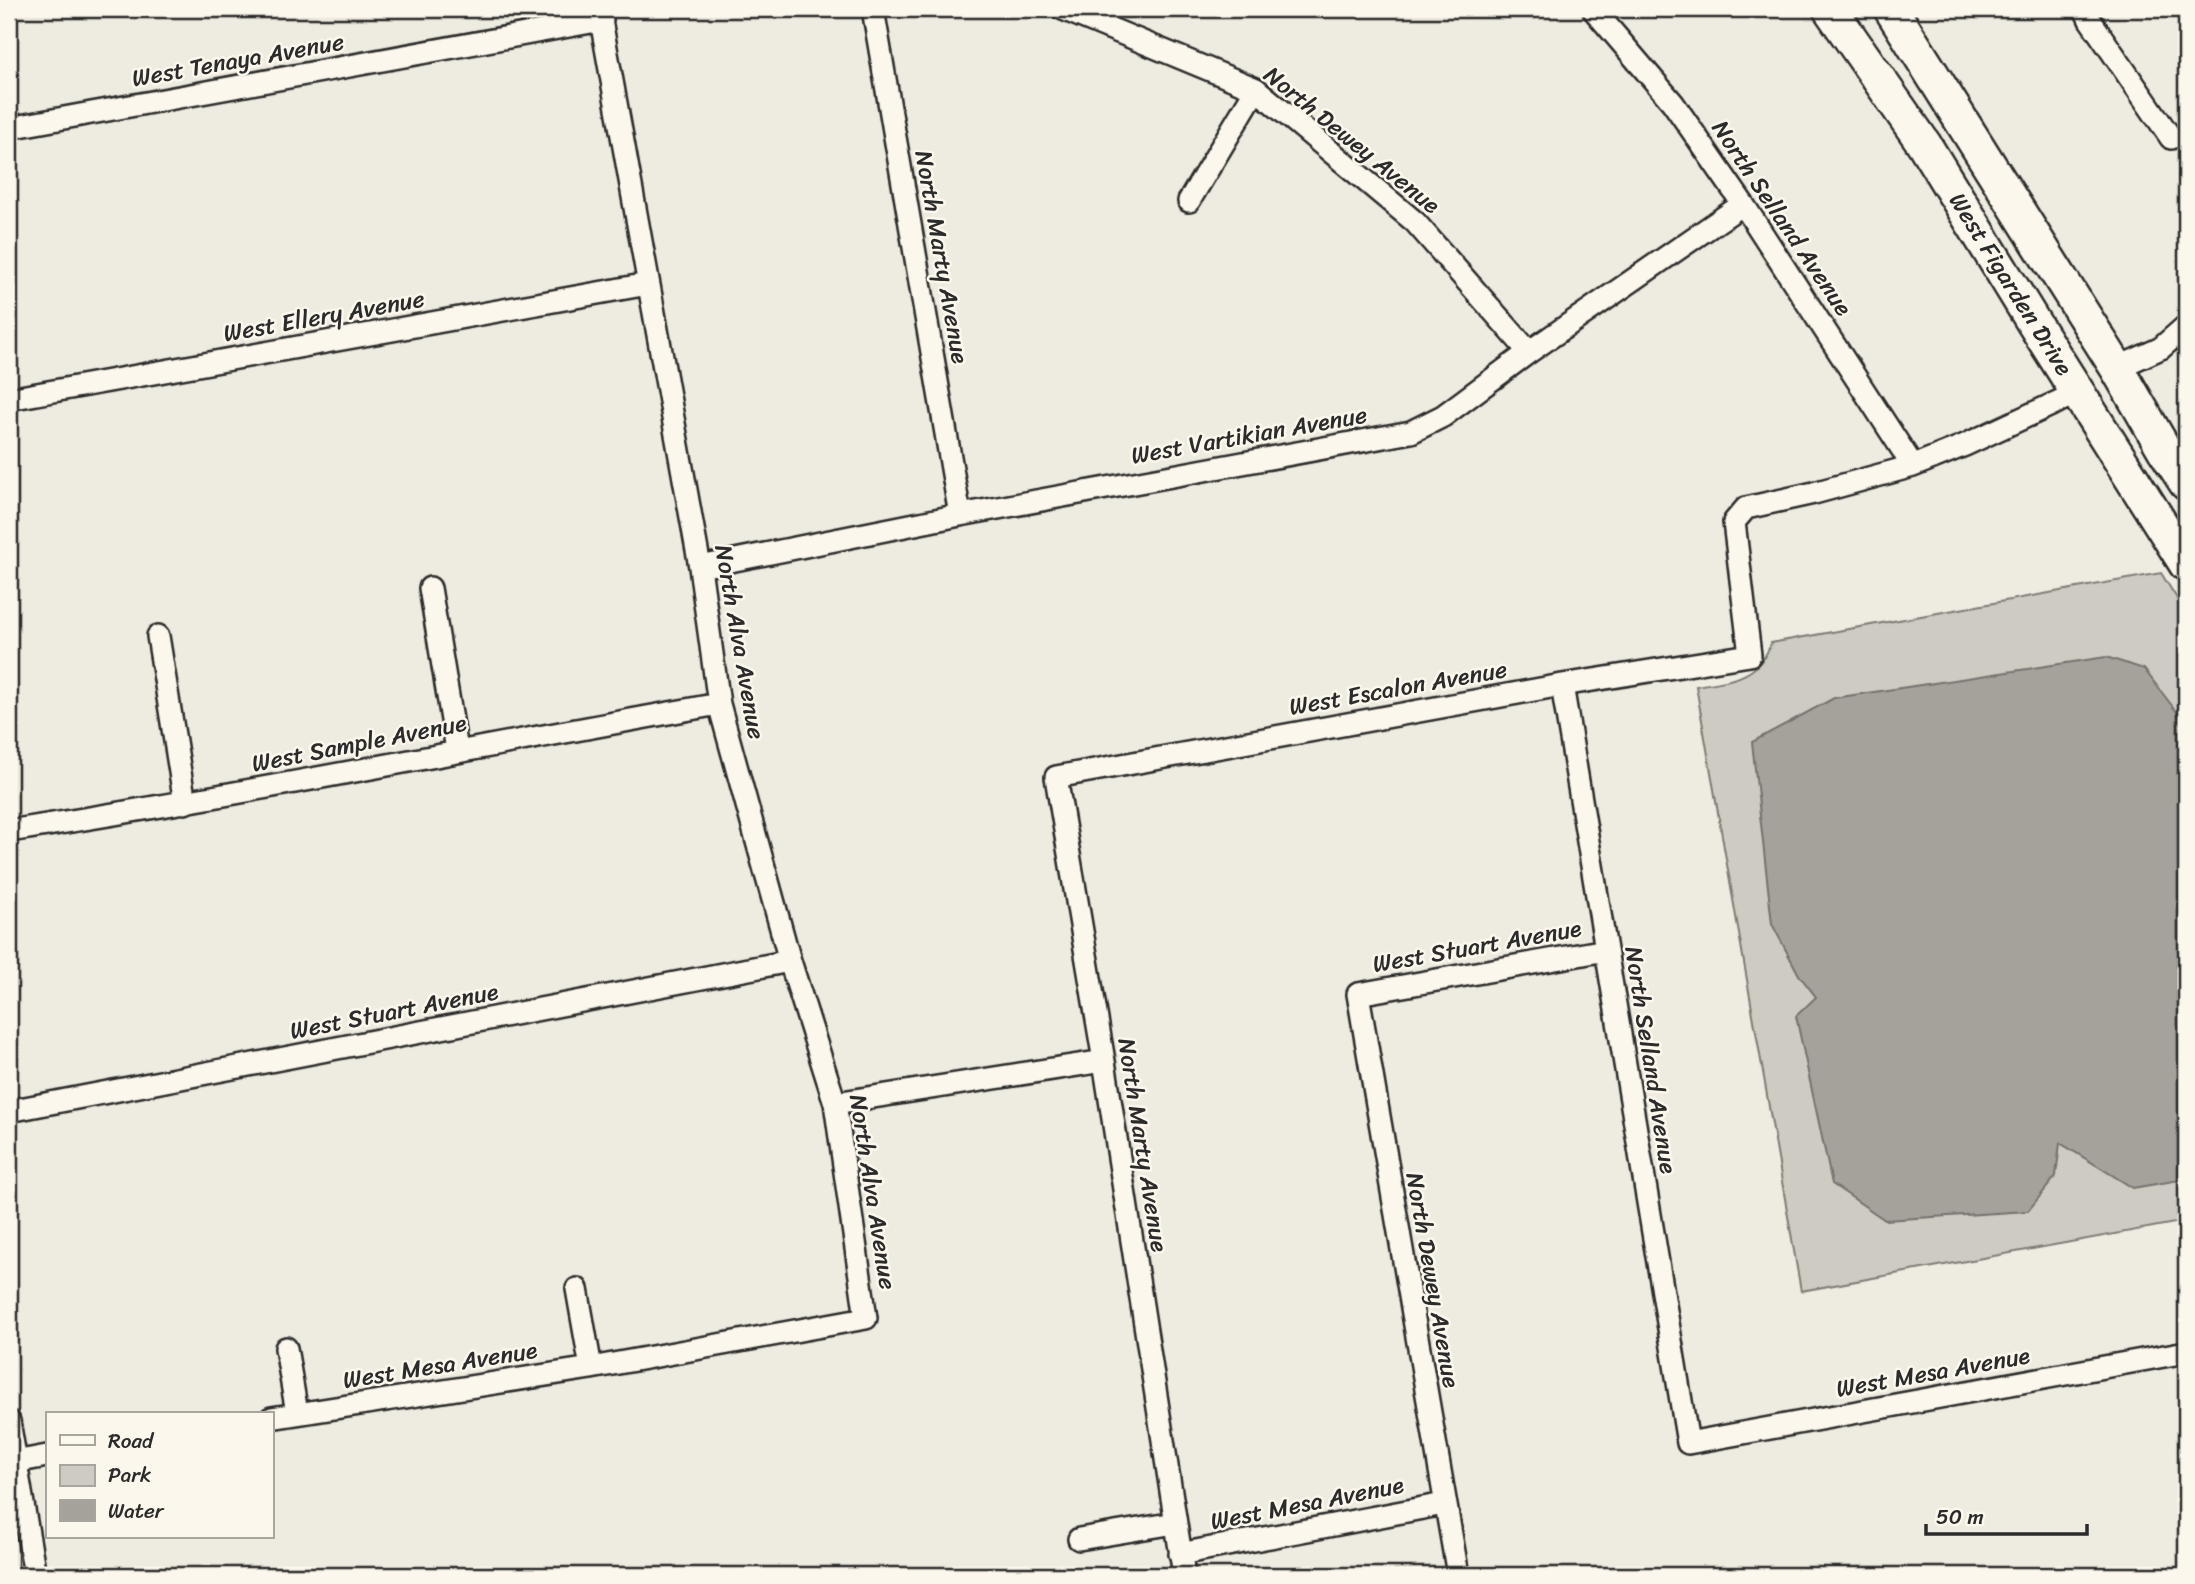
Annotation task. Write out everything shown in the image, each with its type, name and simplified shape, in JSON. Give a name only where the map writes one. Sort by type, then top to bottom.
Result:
[{"type":"main road","name":"West Figarden Drive","points":[[1830,9],[1924,144],[2186,564]]},
{"type":"main road","name":"West Figarden Drive","points":[[1891,9],[2118,368],[2186,483]]},
{"type":"main road","points":[[2035,325],[2059,326],[2083,354],[2118,368]]},
{"type":"main road","points":[[2079,392],[2108,398],[2164,449]]},
{"type":"street","name":"North Marty Avenue","points":[[873,9],[960,515]]},
{"type":"street","name":"North Dewey Avenue","points":[[1063,9],[1256,89],[1415,222],[1529,352]]},
{"type":"street","name":"North Selland Avenue","points":[[1593,9],[1673,103],[1743,204],[1913,466]]},
{"type":"street","points":[[2085,9],[2171,138]]},
{"type":"street","name":"West Tenaya Avenue","points":[[9,128],[601,14]]},
{"type":"street","name":"North Alva Avenue","points":[[601,14],[700,567],[719,704],[790,961],[835,1103],[866,1318]]},
{"type":"street","points":[[1189,201],[1256,89]]},
{"type":"street","name":"West Vartikian Avenue","points":[[700,567],[960,515],[1411,432],[1443,416],[1529,352],[1743,204]]},
{"type":"street","name":"West Ellery Avenue","points":[[9,399],[648,284]]},
{"type":"street","points":[[2118,368],[2161,348],[2186,326]]},
{"type":"street","points":[[1913,466],[2079,392]]},
{"type":"street","name":"West Escalon Avenue","points":[[1056,777],[1562,685],[1750,655],[1734,523],[1746,508],[1913,466]]},
{"type":"street","points":[[430,588],[457,750]]},
{"type":"street","points":[[158,636],[185,803]]},
{"type":"street","name":"North Selland Avenue","points":[[1562,685],[1688,1443]]},
{"type":"street","name":"West Sample Avenue","points":[[9,831],[185,803],[457,750],[719,704]]},
{"type":"street","name":"North Marty Avenue","points":[[1056,777],[1104,1061],[1184,1575]]},
{"type":"street","name":"West Stuart Avenue","points":[[1358,994],[1606,950]]},
{"type":"street","name":"West Stuart Avenue","points":[[9,1111],[790,961]]},
{"type":"street","name":"North Dewey Avenue","points":[[1358,994],[1458,1575]]},
{"type":"street","points":[[835,1103],[1104,1061]]},
{"type":"street","points":[[577,1289],[591,1368]]},
{"type":"street","name":"West Mesa Avenue","points":[[273,1418],[591,1368],[866,1318]]},
{"type":"street","points":[[286,1348],[297,1413]]},
{"type":"street","name":"West Mesa Avenue","points":[[1688,1443],[2186,1352]]},
{"type":"street","points":[[9,1421],[35,1575]]},
{"type":"street","points":[[15,1462],[46,1456]]},
{"type":"street","name":"West Mesa Avenue","points":[[1180,1554],[1444,1504]]},
{"type":"street","points":[[1079,1539],[1175,1522]]},
{"type":"green space","points":[[2161,573],[2186,613],[2186,1221],[1801,1291],[1696,686],[1731,680],[1751,671],[1759,664],[1771,643]]},
{"type":"water","points":[[2106,657],[2144,669],[2186,724],[2186,1179],[2133,1188],[2060,1143],[2056,1176],[2028,1211],[1885,1220],[1832,1184],[1796,1016],[1816,997],[1799,975],[1772,924],[1752,742],[1834,698]]}]
